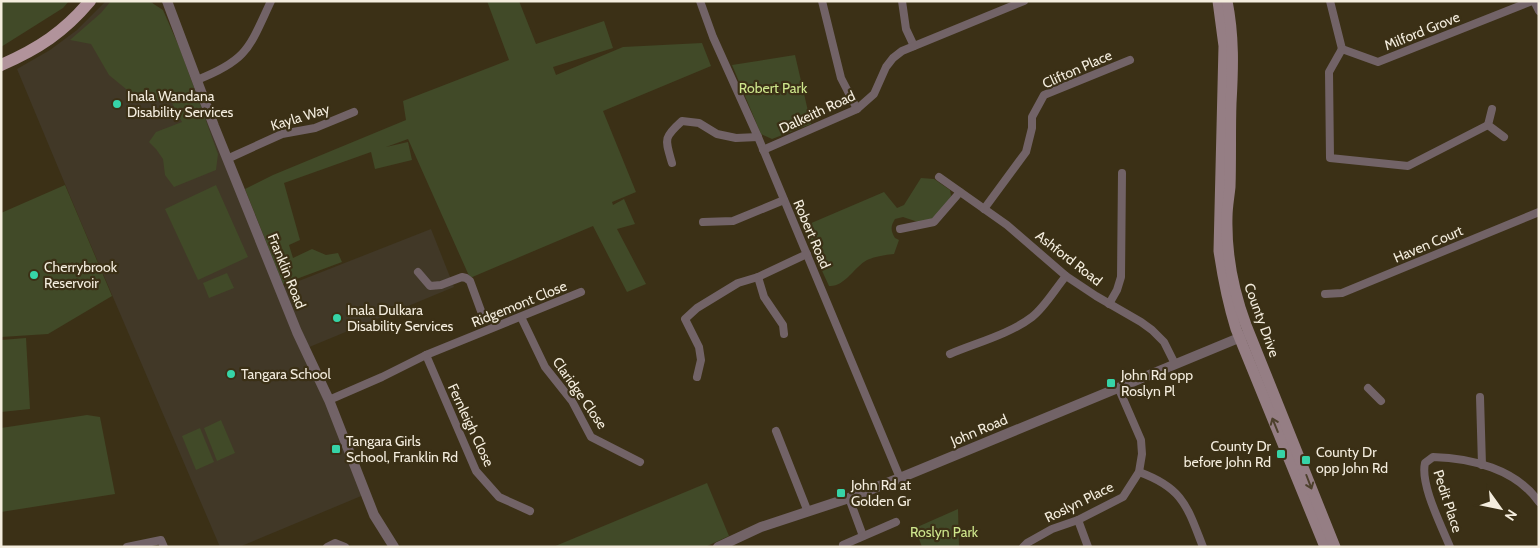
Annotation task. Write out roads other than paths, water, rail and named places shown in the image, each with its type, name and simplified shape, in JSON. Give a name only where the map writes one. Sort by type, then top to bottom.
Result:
[{"type":"main road","points":[[1,57],[24,47],[38,38],[69,13],[80,1]]},
{"type":"main road","points":[[1,65],[29,52],[50,39],[76,17],[90,1]]},
{"type":"main road","name":"County Drive","points":[[1218,1],[1224,46],[1219,251],[1228,305],[1245,336],[1335,547]]},
{"type":"main road","name":"County Drive","points":[[1227,1],[1234,47],[1230,188],[1227,216],[1231,278],[1245,336],[1325,547]]},
{"type":"street","name":"Franklin Road","points":[[167,1],[227,159],[297,332],[329,400],[374,515],[394,547]]},
{"type":"street","points":[[197,80],[222,69],[241,56],[253,40],[271,1]]},
{"type":"street","name":"Robert Road","points":[[700,1],[713,37],[758,137],[900,478]]},
{"type":"street","points":[[822,1],[841,78],[858,109]]},
{"type":"street","points":[[902,1],[906,28],[914,46]]},
{"type":"street","name":"Dalkeith Road","points":[[762,150],[858,109],[874,94],[886,67],[902,51],[1003,5],[1024,1]]},
{"type":"street","points":[[1330,1],[1342,50],[1329,72],[1330,158],[1408,166],[1488,125],[1492,109]]},
{"type":"street","points":[[1533,1],[1539,11]]},
{"type":"street","name":"Milford Grove","points":[[1342,50],[1378,62],[1533,1]]},
{"type":"street","name":"Clifton Place","points":[[984,209],[1026,152],[1032,128],[1032,117],[1044,95],[1130,60]]},
{"type":"street","name":"Kayla Way","points":[[227,159],[282,134],[314,128],[354,112]]},
{"type":"street","points":[[672,163],[666,145],[668,133],[682,121],[699,123],[717,134],[736,138],[758,137]]},
{"type":"street","points":[[1488,125],[1504,137]]},
{"type":"street","points":[[1109,304],[1117,290],[1121,277],[1122,173]]},
{"type":"street","name":"Ashford Road","points":[[939,177],[1027,241],[1066,276],[1141,322],[1158,335],[1171,352],[1175,364]]},
{"type":"street","points":[[900,229],[934,222],[960,192]]},
{"type":"street","points":[[703,222],[733,221],[784,200]]},
{"type":"street","name":"Haven Court","points":[[1325,294],[1342,293],[1539,212]]},
{"type":"street","points":[[697,377],[702,360],[699,347],[685,319],[697,308],[738,283],[758,277],[807,254]]},
{"type":"street","points":[[418,272],[430,286],[440,285],[462,277],[466,278],[470,281],[481,310]]},
{"type":"street","points":[[950,354],[1006,331],[1031,318],[1039,311],[1066,276]]},
{"type":"street","points":[[758,277],[764,297],[783,325],[784,334]]},
{"type":"street","name":"Ridgemont Close","points":[[329,400],[389,374],[426,355],[581,292]]},
{"type":"street","name":"Claridge Close","points":[[521,317],[545,367],[572,401],[591,437],[640,462]]},
{"type":"street","name":"John Road","points":[[718,547],[761,527],[849,498],[900,478],[1245,336]]},
{"type":"street","name":"Fernleigh Close","points":[[426,355],[476,471],[499,497],[530,511]]},
{"type":"street","name":"Roslyn Place","points":[[1023,547],[1052,529],[1078,520],[1122,497],[1139,472],[1142,454],[1140,440],[1118,387]]},
{"type":"street","points":[[1368,388],[1381,401]]},
{"type":"street","points":[[1480,397],[1482,465],[1508,475],[1521,483],[1539,502]]},
{"type":"street","points":[[776,431],[808,512]]},
{"type":"street","name":"Pedit Place","points":[[1450,547],[1423,473],[1425,463],[1433,457],[1441,457],[1468,460],[1482,465]]},
{"type":"street","points":[[1139,472],[1154,478],[1174,491],[1182,500],[1189,511],[1203,547]]},
{"type":"street","points":[[849,498],[863,536]]},
{"type":"street","points":[[1078,520],[1088,547]]},
{"type":"street","points":[[843,545],[896,522]]},
{"type":"street","points":[[127,547],[160,540],[164,547]]},
{"type":"street","points":[[328,547],[335,543],[345,547]]},
{"type":"place","name":"Inala Wandana Disability Services","points":[[117,104]]},
{"type":"place","name":"Cherrybrook Reservoir","points":[[34,275]]},
{"type":"place","name":"Inala Dulkara Disability Services","points":[[337,318]]},
{"type":"place","name":"Tangara School","points":[[231,374]]},
{"type":"place","name":"John Rd opp Roslyn Pl","points":[[1111,383]]},
{"type":"place","name":"Tangara Girls School, Franklin Rd","points":[[336,449]]},
{"type":"place","name":"County Dr before John Rd","points":[[1281,454]]},
{"type":"place","name":"County Dr opp John Rd","points":[[1306,460]]},
{"type":"place","name":"John Rd at Golden Gr","points":[[841,493]]},
{"type":"park label","name":"Robert Park","points":[[773,88]]},
{"type":"park label","name":"Roslyn Park","points":[[944,532]]}]
